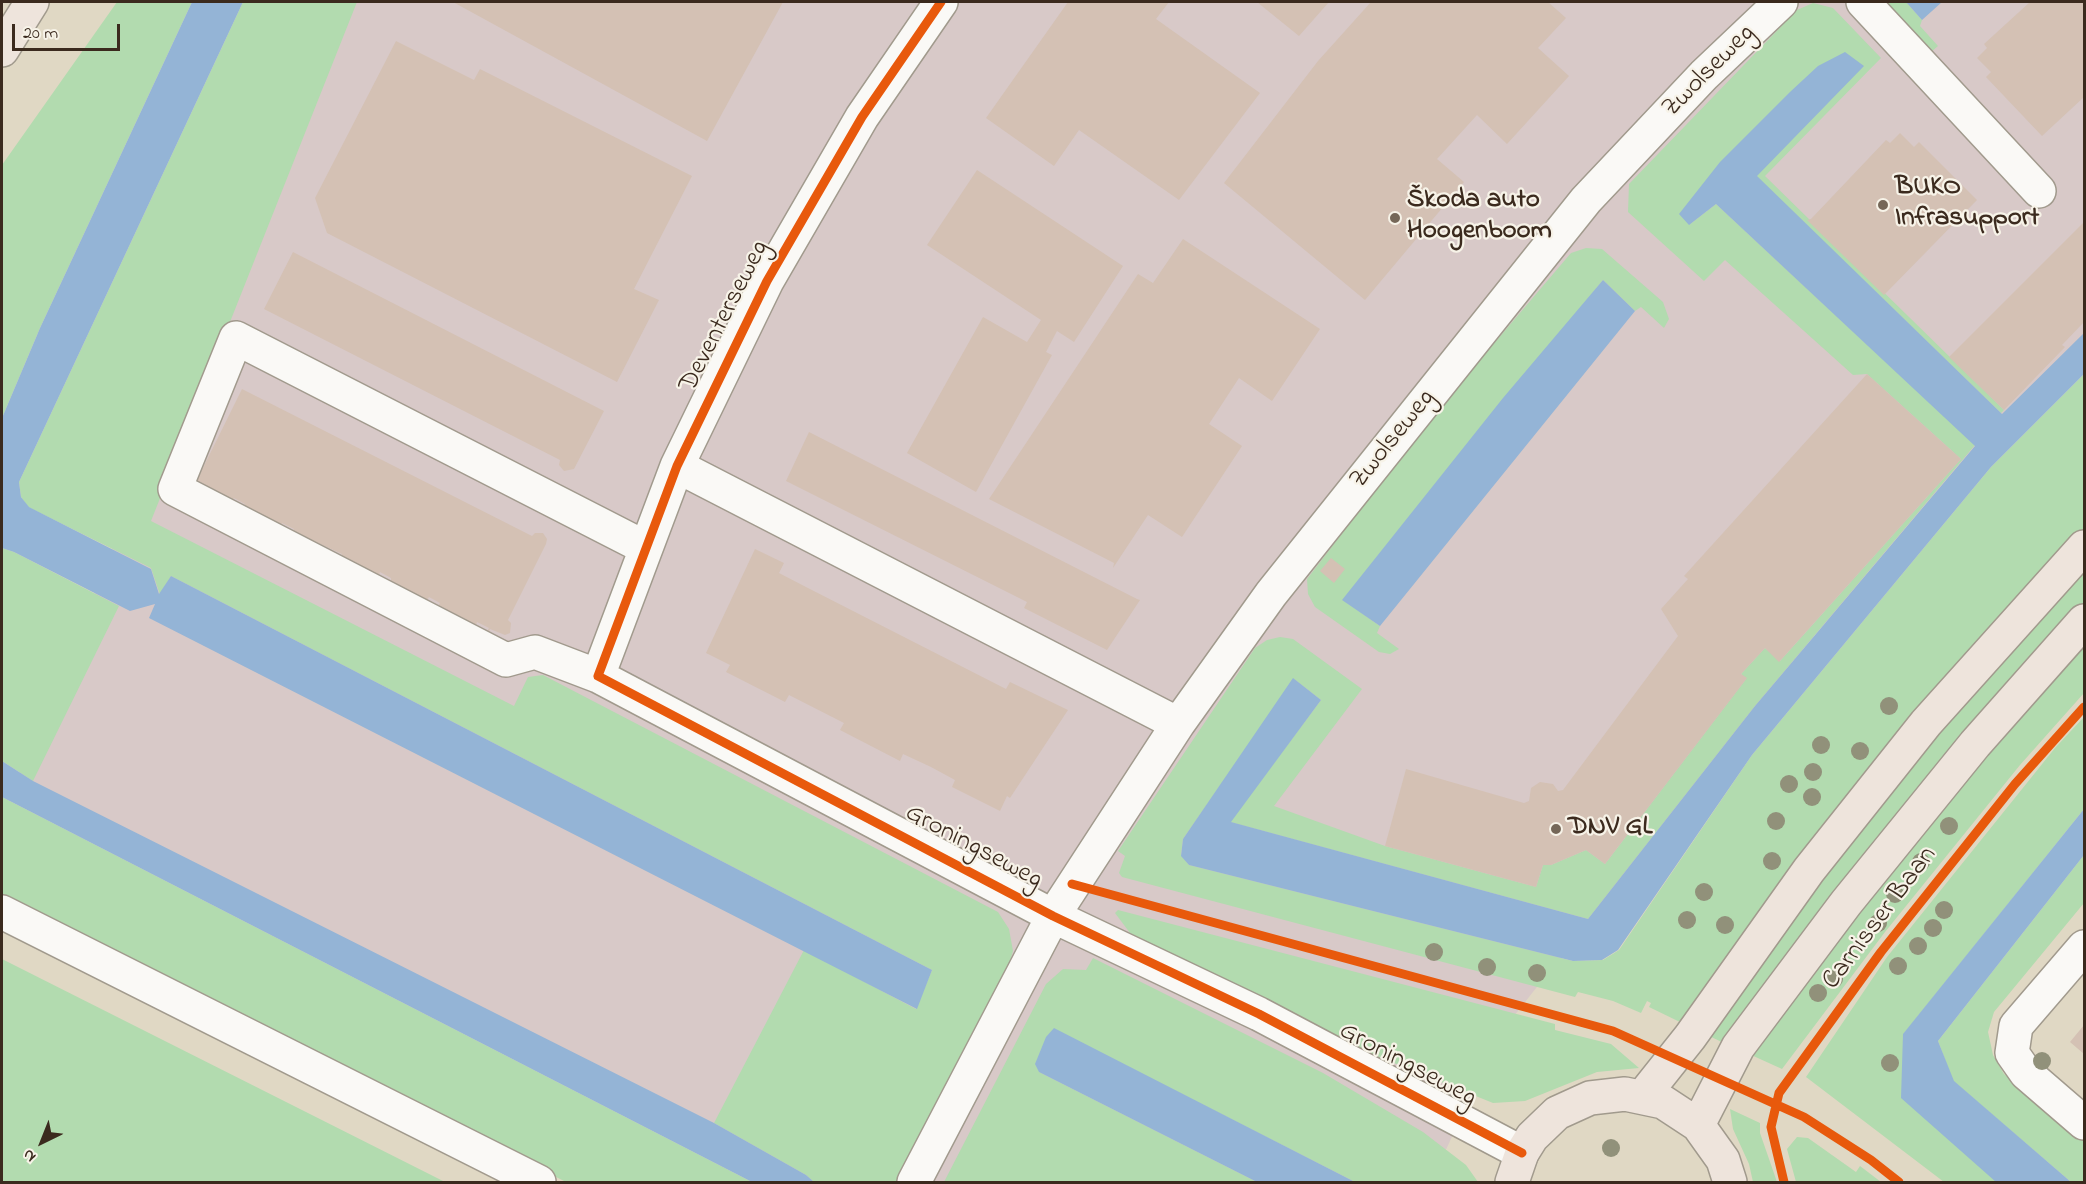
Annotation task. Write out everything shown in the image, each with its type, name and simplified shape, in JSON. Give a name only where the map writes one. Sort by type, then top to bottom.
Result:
[{"type":"main road","points":[[2,50],[32,2]]},
{"type":"main road","points":[[1643,1096],[1690,1036],[1809,870],[1926,723],[2085,547]]},
{"type":"main road","name":"Carnisser Baan","points":[[1698,1125],[1738,1047],[1846,903],[1975,744],[2085,621]]},
{"type":"main road","points":[[1517,1168],[1544,1124],[1573,1104],[1608,1094],[1643,1096],[1672,1107],[1698,1125],[1723,1160],[1730,1182]]},
{"type":"street","name":"Deventerseweg","points":[[598,676],[677,466],[767,281],[862,117],[941,2]]},
{"type":"street","name":"Zwolseweg","points":[[915,1182],[1053,916],[1178,724],[1271,594],[1586,200],[1704,75],[1781,2]]},
{"type":"street","points":[[1863,2],[2039,191]]},
{"type":"street","name":"Groningseweg","points":[[646,548],[236,338],[175,489],[506,660],[536,652],[598,676],[1053,916],[1259,1014],[1517,1168]]},
{"type":"street","points":[[677,466],[1178,724]]},
{"type":"street","points":[[2,912],[539,1182]]},
{"type":"street","points":[[2085,947],[2016,1026],[2012,1053],[2026,1073],[2085,1123]]},
{"type":"shaded area","points":[[339,2],[2084,2],[2084,353],[1818,631],[1499,1035],[1431,1182],[767,1182],[9,800]]},
{"type":"green space","points":[[117,2],[192,2],[40,328],[2,418],[2,165]]},
{"type":"green space","points":[[243,2],[357,2],[151,521],[514,706],[528,677],[543,675],[998,912],[1009,929],[1013,951],[1008,968],[896,1182],[814,1182],[806,1175],[714,1123],[804,950],[916,1009],[932,970],[171,576],[160,595],[151,568],[28,507],[21,497],[19,482]]},
{"type":"green space","points":[[1877,2],[1906,2],[1922,20],[1920,26],[1938,46],[1931,52]]},
{"type":"green space","points":[[1813,3],[1833,8],[1881,58],[1765,176],[2004,410],[2001,413],[1756,176],[1863,66],[1689,225],[1716,204],[1975,445],[1755,706],[1588,919],[1230,822],[1321,700],[1294,679],[1183,839],[1181,855],[1189,865],[1573,961],[1603,960],[1619,950],[1752,755],[1991,467],[2084,374],[2084,528],[1980,644],[1684,1024],[1649,1007],[1651,1003],[1647,1001],[1641,1013],[1613,1001],[1578,992],[1575,997],[1122,877],[1119,873],[1125,856],[1118,851],[1255,648],[1267,640],[1280,637],[1293,639],[1362,689],[1274,806],[1385,846],[1536,887],[1543,865],[1551,865],[1586,850],[1605,864],[1746,679],[1741,674],[1765,648],[1780,661],[1961,459],[1867,374],[1853,375],[1725,260],[1704,281],[1628,212],[1629,184],[1797,10]]},
{"type":"green space","points":[[1586,248],[1602,249],[1663,302],[1669,319],[1664,328],[1641,307],[1635,311],[1603,280],[1343,600],[1380,626],[1377,633],[1399,649],[1390,654],[1379,652],[1315,607],[1308,594],[1307,579],[1433,415],[1571,253]]},
{"type":"green space","points":[[2,548],[119,606],[33,781],[2,761]]},
{"type":"green space","points":[[2084,566],[2084,607],[1728,1045],[1705,1034],[1823,873],[1932,739]]},
{"type":"green space","points":[[2084,642],[2084,693],[2020,765],[1885,932],[1782,1069],[1749,1054],[1861,907],[1994,742]]},
{"type":"green space","points":[[2084,717],[2084,809],[1903,1035],[2000,1182],[1944,1182],[1806,1077],[1887,957],[2055,748]]},
{"type":"green space","points":[[2,797],[752,1182],[566,1182],[2,898]]},
{"type":"green space","points":[[2084,855],[2084,903],[1994,1012],[1988,1032],[1993,1055],[2004,1074],[2084,1141],[2084,1182],[2071,1182],[1953,1081],[1938,1041]]},
{"type":"green space","points":[[1118,910],[1555,1024],[1555,1030],[1611,1044],[1639,1068],[1597,1072],[1525,1101],[1493,1103],[1342,1042],[1130,933],[1115,913]]},
{"type":"green space","points":[[1093,958],[1323,1073],[1423,1132],[1466,1165],[1478,1182],[1355,1182],[1054,1029],[1039,1072],[1257,1182],[944,1182],[1046,984],[1063,969],[1086,970]]},
{"type":"green space","points":[[2,959],[445,1182],[2,1182]]},
{"type":"green space","points":[[1730,1109],[1760,1123],[1760,1133],[1777,1182],[1753,1182],[1749,1164],[1733,1129]]},
{"type":"green space","points":[[1797,1137],[1808,1138],[1856,1172],[1860,1166],[1881,1182],[1796,1182],[1787,1149]]},
{"type":"water","points":[[192,2],[243,2],[19,482],[21,497],[29,507],[151,569],[159,594],[171,576],[932,970],[917,1009],[149,618],[155,604],[130,611],[2,548],[2,418],[40,328]]},
{"type":"water","points":[[1906,2],[1942,2],[1922,20]]},
{"type":"water","points":[[1845,52],[1864,66],[1757,176],[2002,414],[2084,333],[2084,374],[1991,467],[1752,755],[1618,950],[1602,960],[1573,961],[1189,865],[1181,856],[1183,839],[1293,678],[1321,700],[1231,822],[1588,919],[1755,706],[1975,446],[1716,204],[1689,225],[1679,214],[1720,162],[1790,92],[1818,66]]},
{"type":"water","points":[[1603,280],[1635,311],[1380,626],[1342,600],[1503,398]]},
{"type":"water","points":[[2,761],[33,781],[714,1123],[806,1175],[814,1182],[752,1182],[2,797]]},
{"type":"water","points":[[2084,809],[2084,855],[1938,1041],[1954,1081],[2071,1182],[1996,1182],[1901,1098],[1903,1034]]},
{"type":"water","points":[[1054,1028],[1355,1182],[1257,1182],[1039,1072],[1035,1064],[1046,1037]]},
{"type":"building","points":[[453,2],[783,2],[707,141]]},
{"type":"building","points":[[1068,2],[1169,2],[1156,19],[1260,93],[1179,200],[1079,130],[1054,166],[986,118]]},
{"type":"building","points":[[1257,2],[1329,2],[1299,36]]},
{"type":"building","points":[[1371,2],[1548,2],[1566,18],[1538,48],[1569,76],[1507,144],[1477,115],[1437,159],[1464,182],[1365,300],[1224,183],[1318,61]]},
{"type":"building","points":[[2030,2],[2084,2],[2084,97],[2042,136],[1986,77],[1991,72],[1977,58],[1987,48],[1984,44]]},
{"type":"building","points":[[396,41],[474,80],[480,69],[692,176],[634,289],[659,300],[617,382],[327,233],[315,198]]},
{"type":"building","points":[[1900,133],[1914,147],[1919,142],[1977,200],[1884,295],[1807,220],[1811,219],[1886,140],[1890,143]]},
{"type":"building","points":[[977,170],[1123,266],[1074,342],[1057,331],[1046,352],[1052,355],[976,492],[907,453],[983,317],[1027,342],[1041,320],[927,245]]},
{"type":"building","points":[[2084,222],[2084,322],[2062,345],[2065,347],[2004,410],[1949,357]]},
{"type":"building","points":[[1183,239],[1320,329],[1272,401],[1239,378],[1209,424],[1242,446],[1182,537],[1148,515],[1113,568],[1114,563],[989,499],[1138,274],[1153,283]]},
{"type":"building","points":[[293,252],[604,411],[574,469],[564,471],[559,465],[560,460],[264,309]]},
{"type":"building","points":[[1867,374],[1961,459],[1779,662],[1765,648],[1741,674],[1747,678],[1605,864],[1586,850],[1551,865],[1543,865],[1536,887],[1385,846],[1406,769],[1524,803],[1529,801],[1531,788],[1540,782],[1553,784],[1558,791],[1563,790],[1678,636],[1661,609],[1688,579],[1684,576]]},
{"type":"building","points":[[242,389],[532,536],[535,533],[543,533],[547,539],[546,544],[508,620],[511,623],[510,633],[505,635],[490,629],[488,634],[486,633],[489,628],[477,622],[476,625],[441,607],[439,610],[437,608],[440,603],[429,597],[427,600],[392,582],[391,585],[391,578],[380,572],[379,575],[343,557],[342,560],[340,558],[342,554],[294,532],[291,534],[294,529],[282,523],[281,526],[241,511],[245,504],[234,498],[232,501],[196,482]]},
{"type":"building","points":[[809,432],[1140,600],[1107,650],[1024,608],[1027,602],[786,481]]},
{"type":"building","points":[[755,549],[784,563],[779,573],[806,587],[1006,689],[1010,682],[1068,710],[1010,798],[1007,796],[1000,811],[952,787],[955,780],[931,767],[903,754],[900,761],[840,730],[844,723],[789,695],[785,702],[726,672],[730,665],[706,653]]},
{"type":"building","points":[[1331,558],[1345,569],[1334,583],[1320,571]]},
{"type":"building","points":[[2084,1025],[2084,1054],[2070,1042]]},
{"type":"cycle path","points":[[941,2],[862,117],[767,281],[677,466],[598,676],[1053,916],[1259,1014],[1522,1153]]},
{"type":"cycle path","points":[[1784,1182],[1771,1127],[1779,1093],[1881,952],[2015,784],[2084,707]]},
{"type":"cycle path","points":[[1072,884],[1613,1031],[1804,1117],[1871,1160],[1899,1182]]},
{"type":"place","name":"BUKO Infrasupport","points":[[1883,205]]},
{"type":"place","name":"Škoda auto Hoogenboom","points":[[1395,218]]},
{"type":"place","name":"DNV GL","points":[[1556,829]]}]
